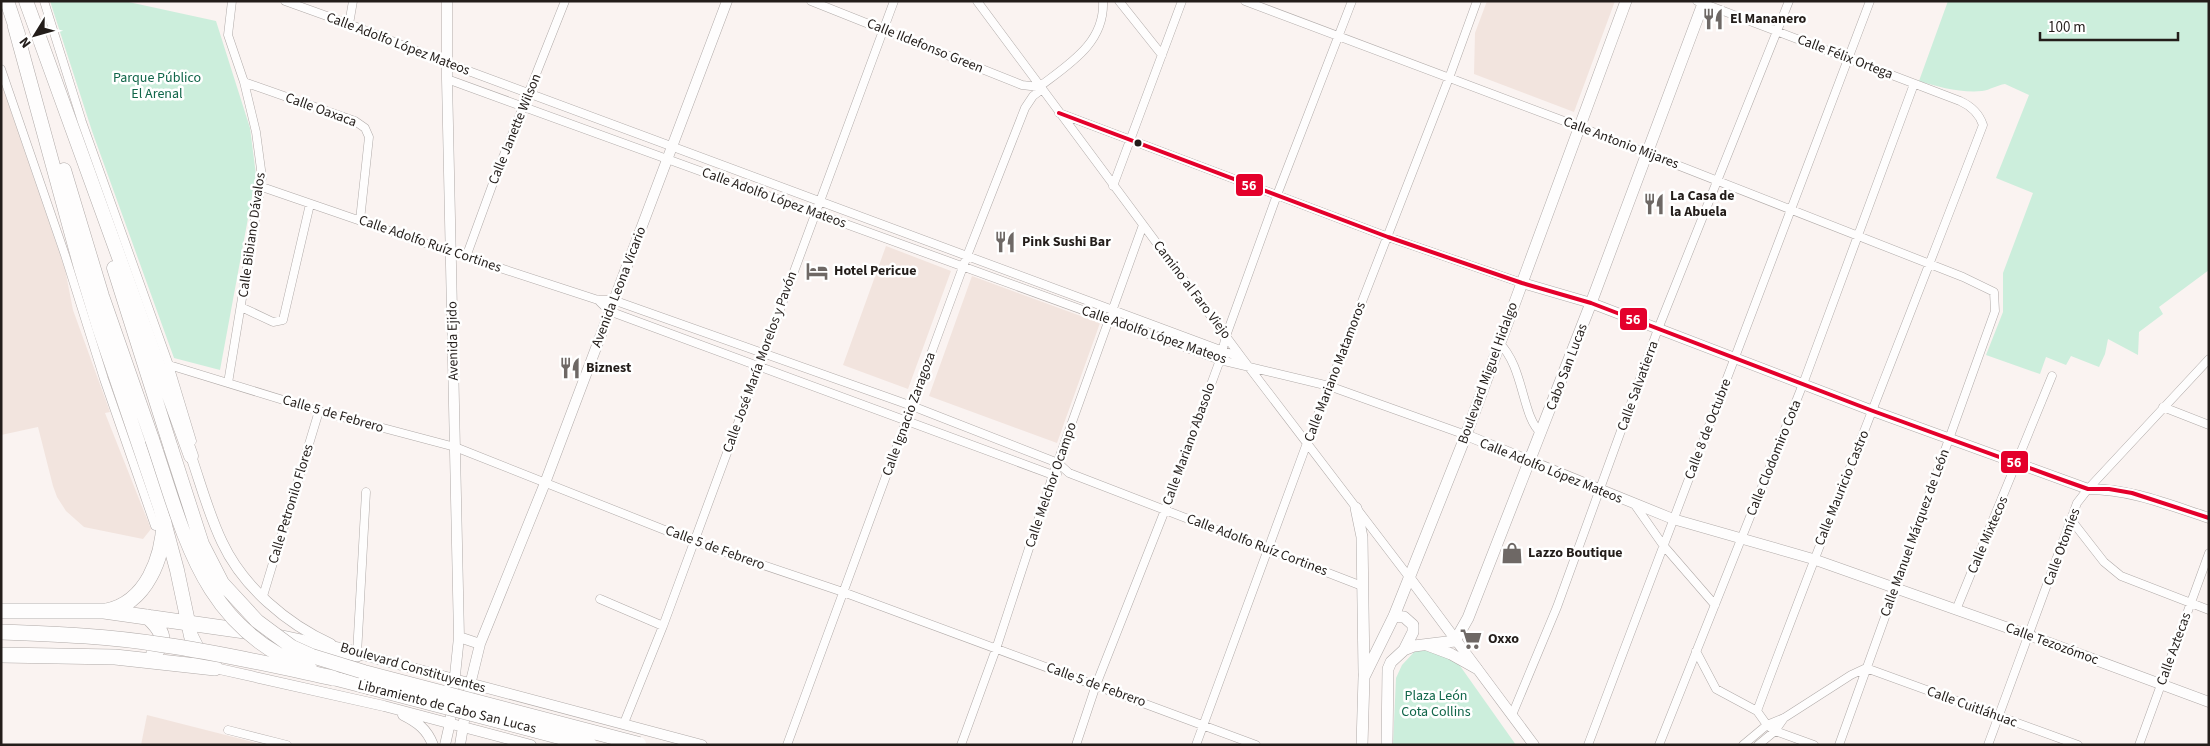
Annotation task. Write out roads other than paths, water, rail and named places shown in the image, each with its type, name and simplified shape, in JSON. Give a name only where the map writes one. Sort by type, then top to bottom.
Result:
[{"type":"highway","points":[[6,1],[15,26],[88,293],[160,523],[177,570],[188,622],[197,651],[205,661],[215,668]]},
{"type":"highway","points":[[26,1],[191,456]]},
{"type":"highway","name":"Libramiento de Cabo San Lucas","points":[[15,26],[62,164],[102,296],[195,561],[202,577],[220,604],[236,623],[260,642],[304,667],[332,678],[590,745]]},
{"type":"highway","name":"Boulevard Constituyentes","points":[[77,141],[135,336],[206,551],[222,583],[239,603],[275,636],[292,647],[312,656],[364,672],[640,744]]},
{"type":"highway","points":[[104,611],[127,602],[148,580],[161,554],[160,523]]},
{"type":"highway","points":[[1,611],[104,611],[259,633],[357,654]]},
{"type":"highway","points":[[144,659],[158,650],[163,640],[162,631],[148,617]]},
{"type":"highway","points":[[1,632],[97,636],[163,644],[242,658],[332,678]]},
{"type":"highway","points":[[1,655],[58,655],[144,659],[215,668]]},
{"type":"main road","name":"Boulevard Miguel Hidalgo","points":[[1362,745],[1364,677],[1394,616],[1466,435],[1626,1]]},
{"type":"main road","name":"Cabo San Lucas","points":[[1455,641],[1468,618],[1530,462],[1702,2]]},
{"type":"main road","points":[[1356,508],[1362,537],[1364,677]]},
{"type":"main road","points":[[1394,616],[1404,617],[1413,625],[1413,632],[1404,650]]},
{"type":"main road","points":[[1387,745],[1388,669],[1395,657],[1404,650],[1425,644],[1455,641]]},
{"type":"main road","points":[[1425,644],[1451,654],[1476,668]]},
{"type":"street","points":[[44,1],[96,165],[169,365],[194,449],[191,456]]},
{"type":"street","name":"Calle Bibiano Dávalos","points":[[228,383],[262,187],[260,154],[244,82],[228,35],[232,1]]},
{"type":"street","name":"Calle Adolfo López Mateos","points":[[285,1],[529,94],[1242,358]]},
{"type":"street","points":[[349,24],[353,1]]},
{"type":"street","name":"Avenida Ejido","points":[[447,1],[450,252],[459,637],[454,681]]},
{"type":"street","name":"Calle Janette Wilson","points":[[466,257],[496,175],[565,1]]},
{"type":"street","name":"Avenida Leona Vicario","points":[[460,745],[470,685],[480,644],[545,483],[727,1]]},
{"type":"street","name":"Calle Ildefonso Green","points":[[811,1],[1022,85],[1040,88]]},
{"type":"street","name":"Calle José María Morelos y Pavón","points":[[624,723],[663,626],[894,1]]},
{"type":"street","name":"Camino al Faro Viejo","points":[[977,1],[1113,186],[1409,577]]},
{"type":"street","name":"Calle Ignacio Zaragoza","points":[[787,745],[967,256],[1025,108],[1040,88],[1077,57],[1093,40],[1102,23],[1103,1]]},
{"type":"street","points":[[1119,1],[1162,55]]},
{"type":"street","points":[[1113,186],[1182,1]]},
{"type":"street","name":"Calle Antonio Mijares","points":[[1245,1],[1717,180],[1930,264],[1994,292]]},
{"type":"street","name":"Calle Mariano Abasolo","points":[[1076,745],[1096,686],[1165,510],[1220,360],[1226,336],[1277,195],[1352,1]]},
{"type":"street","name":"Calle Mariano Matamoros","points":[[1196,745],[1307,443],[1388,237],[1477,1]]},
{"type":"street","name":"Calle Salvatierra","points":[[1512,715],[1557,606],[1658,329],[1789,1]]},
{"type":"street","name":"Calle 8 de Octubre","points":[[1588,745],[1870,1]]},
{"type":"street","name":"Calle Félix Ortega","points":[[1702,2],[1970,106],[1981,119],[1983,125]]},
{"type":"street","points":[[1,69],[65,256],[104,379],[160,523]]},
{"type":"street","name":"Calle Adolfo López Mateos","points":[[447,79],[1220,360],[1330,386],[1466,435],[1673,519],[1741,540],[1773,547],[1894,588]]},
{"type":"street","name":"Calle Oaxaca","points":[[244,82],[355,121],[365,128],[369,137],[360,220]]},
{"type":"street","name":"Calle Clodomiro Cota","points":[[1658,745],[1803,384],[1914,84]]},
{"type":"street","points":[[1059,113],[1388,237],[1591,303],[1873,411],[2088,489],[2109,489],[2132,493],[2209,518]]},
{"type":"street","name":"Calle Mauricio Castro","points":[[1757,711],[1813,560],[1873,411],[1983,125]]},
{"type":"street","name":"Calle Adolfo Ruíz Cortines","points":[[262,187],[450,252],[598,300],[613,300],[764,352],[912,406],[1058,463],[1069,473],[1362,586]]},
{"type":"street","points":[[241,307],[273,322],[284,320],[310,204]]},
{"type":"street","name":"Calle Melchor Ocampo","points":[[961,745],[996,649],[1054,474],[1143,225]]},
{"type":"street","name":"Calle Manuel Márquez de León","points":[[1839,745],[1995,311],[1994,292]]},
{"type":"street","name":"Calle Adolfo Ruíz Cortines","points":[[598,300],[609,311],[906,421],[1054,474],[1069,473]]},
{"type":"street","points":[[1499,343],[1513,361],[1533,422],[1541,433]]},
{"type":"street","name":"Calle Otomíes","points":[[1988,745],[2078,503],[2088,489],[2209,359]]},
{"type":"street","name":"Calle 5 de Febrero","points":[[169,365],[319,411],[455,447],[694,542],[843,592],[1256,745]]},
{"type":"street","name":"Calle Mixtecos","points":[[1956,610],[2018,464],[2052,376]]},
{"type":"street","points":[[2163,407],[2209,425]]},
{"type":"street","name":"Calle Petronilo Flores","points":[[263,596],[319,411]]},
{"type":"street","name":"Boulevard Constituyentes","points":[[191,456],[221,541],[232,561],[281,613],[325,641],[357,654],[454,681],[624,723],[702,745]]},
{"type":"street","points":[[357,654],[366,492]]},
{"type":"street","points":[[1635,505],[1663,545],[1716,604]]},
{"type":"street","points":[[2072,521],[2104,562],[2121,576],[2209,610]]},
{"type":"street","name":"Calle Aztecas","points":[[2139,745],[2209,554]]},
{"type":"street","points":[[1409,577],[1534,745]]},
{"type":"street","name":"Calle Tezozómoc","points":[[1894,588],[2209,702]]},
{"type":"street","points":[[600,598],[663,626]]},
{"type":"street","points":[[459,637],[480,644]]},
{"type":"street","points":[[1696,651],[1716,689],[1757,711],[1767,725],[1775,731],[1814,745]]},
{"type":"street","points":[[380,705],[396,695],[398,688],[396,674],[385,661]]},
{"type":"street","points":[[215,668],[380,705],[531,745]]},
{"type":"street","points":[[1743,745],[1767,725],[1784,718],[1851,675],[1866,668]]},
{"type":"street","name":"Calle Cuitláhuac","points":[[1866,668],[2078,745]]},
{"type":"street","points":[[445,745],[450,723],[454,681]]},
{"type":"street","points":[[499,737],[489,726],[486,710],[494,699],[509,694]]},
{"type":"street","points":[[380,705],[414,721],[430,736],[432,745]]},
{"type":"street","points":[[1758,745],[1775,731],[1784,718]]},
{"type":"street","points":[[228,730],[287,745]]},
{"type":"place","name":"El Mananero","points":[[1713,19]]},
{"type":"place","name":"La Casa de la Abuela","points":[[1654,204]]},
{"type":"place","name":"Pink Sushi Bar","points":[[1005,242]]},
{"type":"place","name":"Hotel Pericue","points":[[817,271]]},
{"type":"place","name":"Biznest","points":[[570,368]]},
{"type":"place","name":"Lazzo Boutique","points":[[1512,553]]},
{"type":"place","name":"Oxxo","points":[[1471,639]]},
{"type":"park label","name":"Parque Público El Arenal","points":[[157,86]]},
{"type":"park label","name":"Plaza León Cota Collins","points":[[1436,704]]}]
